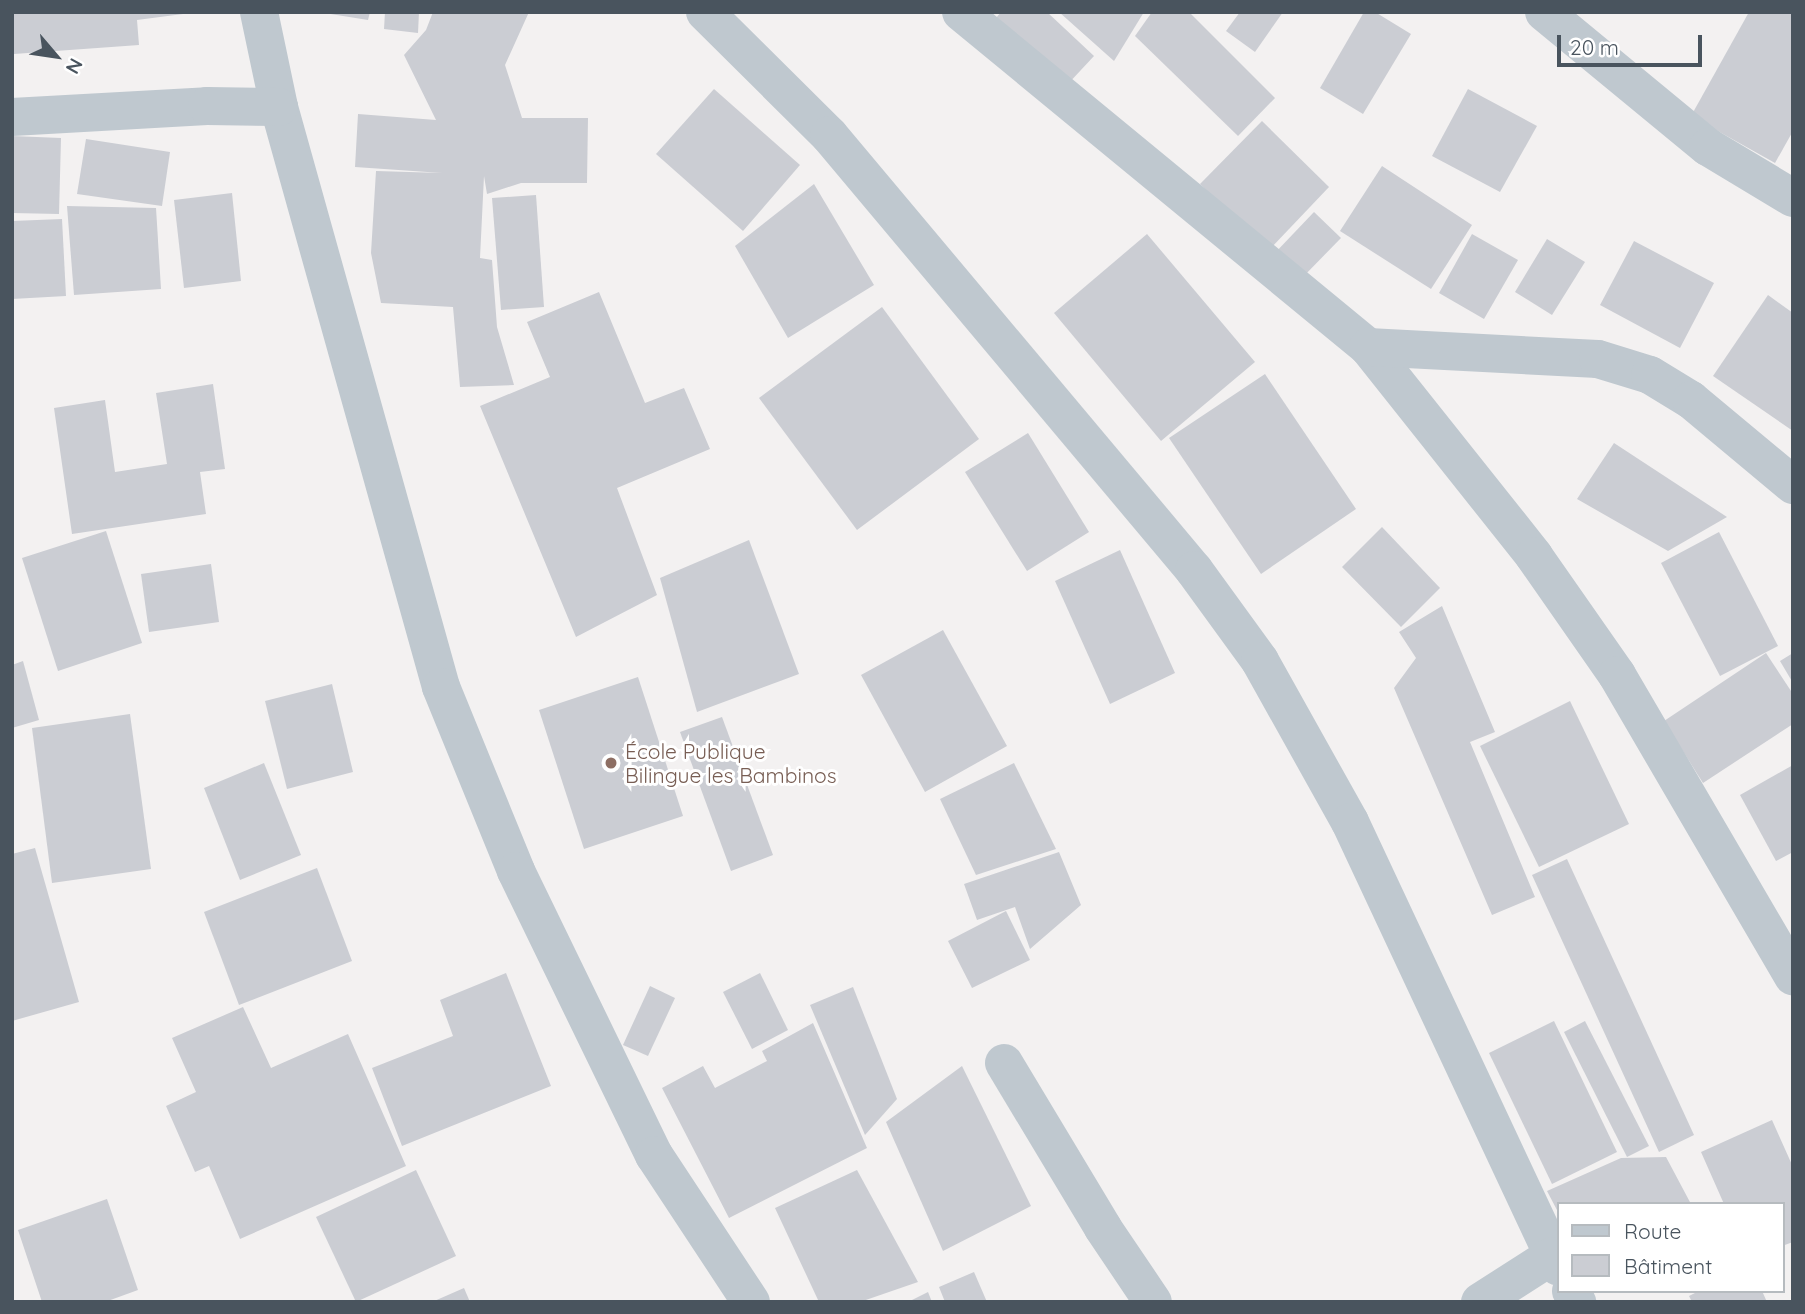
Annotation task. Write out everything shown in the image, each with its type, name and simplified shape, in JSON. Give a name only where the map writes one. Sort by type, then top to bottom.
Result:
[{"type":"street","points":[[259,12],[279,107],[441,687],[516,871],[654,1155],[751,1302]]},
{"type":"street","points":[[705,12],[829,135],[1194,570],[1261,661],[1350,822],[1555,1261],[1480,1302]]},
{"type":"street","points":[[961,12],[1368,347],[1534,556],[1617,675],[1792,975]]},
{"type":"street","points":[[1544,12],[1707,148],[1793,198]]},
{"type":"street","points":[[12,117],[208,106],[279,107]]},
{"type":"street","points":[[1368,347],[1598,359],[1650,375],[1691,400],[1793,485]]},
{"type":"street","points":[[1004,1063],[1103,1228],[1153,1302]]},
{"type":"building","points":[[12,12],[183,14],[137,20],[139,45],[14,54]]},
{"type":"building","points":[[318,12],[370,12],[368,20]]},
{"type":"building","points":[[385,12],[419,12],[418,33],[384,29]]},
{"type":"building","points":[[433,12],[529,12],[505,65],[522,118],[588,118],[587,183],[521,183],[487,194],[484,176],[480,258],[492,260],[497,327],[514,385],[460,387],[453,307],[381,303],[371,253],[376,171],[442,173],[355,167],[358,114],[436,120],[404,55],[426,30]]},
{"type":"building","points":[[1001,12],[1047,12],[1094,56],[1067,85],[996,18]]},
{"type":"building","points":[[1059,12],[1144,12],[1114,61]]},
{"type":"building","points":[[1152,12],[1189,12],[1275,98],[1238,136],[1135,36]]},
{"type":"building","points":[[1240,12],[1283,12],[1255,52],[1226,31]]},
{"type":"building","points":[[1364,12],[1375,12],[1411,34],[1363,114],[1320,88]]},
{"type":"building","points":[[1749,12],[1793,12],[1793,131],[1775,163],[1691,116]]},
{"type":"building","points":[[714,89],[800,165],[743,231],[656,154]]},
{"type":"building","points":[[1468,89],[1537,126],[1500,192],[1432,156]]},
{"type":"building","points":[[1262,121],[1329,187],[1268,251],[1200,184]]},
{"type":"building","points":[[12,136],[61,138],[59,214],[12,213]]},
{"type":"building","points":[[86,139],[170,152],[162,206],[77,194]]},
{"type":"building","points":[[1382,166],[1472,225],[1431,289],[1340,231]]},
{"type":"building","points":[[814,184],[874,285],[788,338],[735,246]]},
{"type":"building","points":[[232,193],[241,281],[184,288],[174,200]]},
{"type":"building","points":[[536,195],[544,307],[501,310],[492,198]]},
{"type":"building","points":[[67,206],[156,208],[161,289],[74,295]]},
{"type":"building","points":[[1314,212],[1341,238],[1300,280],[1273,255]]},
{"type":"building","points":[[62,219],[66,296],[12,299],[12,221]]},
{"type":"building","points":[[1147,234],[1255,362],[1161,441],[1054,313]]},
{"type":"building","points":[[1472,234],[1518,260],[1484,319],[1439,293]]},
{"type":"building","points":[[1547,239],[1585,262],[1552,315],[1515,292]]},
{"type":"building","points":[[1634,241],[1714,283],[1680,348],[1600,305]]},
{"type":"building","points":[[599,292],[645,403],[684,388],[710,449],[617,488],[657,595],[576,637],[480,406],[550,377],[527,322]]},
{"type":"building","points":[[1768,295],[1793,313],[1793,431],[1713,376]]},
{"type":"building","points":[[882,307],[979,439],[857,530],[759,398]]},
{"type":"building","points":[[1265,374],[1356,509],[1261,574],[1169,438]]},
{"type":"building","points":[[213,384],[225,469],[200,472],[206,514],[72,534],[54,408],[105,400],[115,472],[167,464],[156,393]]},
{"type":"building","points":[[1028,433],[1089,532],[1027,571],[965,472]]},
{"type":"building","points":[[1614,443],[1727,517],[1668,551],[1577,499]]},
{"type":"building","points":[[1382,527],[1440,588],[1401,627],[1342,567]]},
{"type":"building","points":[[106,531],[142,643],[58,671],[22,558]]},
{"type":"building","points":[[1719,532],[1778,646],[1720,676],[1661,563]]},
{"type":"building","points":[[749,540],[799,674],[697,712],[660,578]]},
{"type":"building","points":[[1120,550],[1175,673],[1110,704],[1055,581]]},
{"type":"building","points":[[211,564],[219,622],[149,632],[141,574]]},
{"type":"building","points":[[1442,606],[1495,732],[1470,742],[1535,897],[1492,915],[1394,688],[1416,658],[1399,632]]},
{"type":"building","points":[[943,630],[1007,746],[925,792],[861,675]]},
{"type":"building","points":[[1766,653],[1793,694],[1793,724],[1703,783],[1664,721]]},
{"type":"building","points":[[1793,653],[1793,683],[1780,661]]},
{"type":"building","points":[[23,661],[39,720],[12,728],[12,665]]},
{"type":"building","name":"École Publique Bilingue les Bambinos","points":[[638,677],[683,816],[584,849],[539,710]]},
{"type":"building","points":[[332,684],[353,772],[287,789],[265,701]]},
{"type":"building","points":[[1570,701],[1629,824],[1539,867],[1480,746]]},
{"type":"building","points":[[130,714],[151,869],[52,883],[32,728]]},
{"type":"building","points":[[722,717],[773,855],[731,871],[680,732]]},
{"type":"building","points":[[264,763],[301,855],[240,880],[204,788]]},
{"type":"building","points":[[1014,763],[1056,849],[976,875],[940,799]]},
{"type":"building","points":[[1793,765],[1793,852],[1776,861],[1740,795]]},
{"type":"building","points":[[35,848],[79,1002],[12,1021],[12,854]]},
{"type":"building","points":[[1059,852],[1081,905],[1030,949],[1015,907],[977,920],[964,884]]},
{"type":"building","points":[[1567,859],[1694,1135],[1659,1152],[1532,875]]},
{"type":"building","points":[[317,868],[352,961],[239,1005],[204,912]]},
{"type":"building","points":[[1006,911],[1030,960],[972,988],[948,941]]},
{"type":"building","points":[[506,973],[551,1086],[402,1146],[372,1068],[453,1036],[440,1000]]},
{"type":"building","points":[[760,973],[788,1030],[752,1049],[723,992]]},
{"type":"building","points":[[650,986],[675,998],[648,1056],[623,1045]]},
{"type":"building","points":[[853,987],[897,1099],[865,1135],[810,1005]]},
{"type":"building","points":[[243,1007],[271,1068],[348,1034],[406,1166],[240,1239],[209,1166],[195,1172],[166,1106],[196,1092],[172,1038]]},
{"type":"building","points":[[1554,1021],[1617,1152],[1552,1184],[1489,1053]]},
{"type":"building","points":[[1585,1021],[1649,1146],[1627,1157],[1564,1032]]},
{"type":"building","points":[[813,1023],[867,1148],[729,1218],[662,1088],[703,1066],[715,1088],[767,1061],[762,1051]]},
{"type":"building","points":[[962,1066],[1031,1206],[943,1251],[886,1122]]},
{"type":"building","points":[[1772,1120],[1793,1167],[1793,1242],[1784,1245],[1784,1202],[1723,1202],[1701,1152]]},
{"type":"building","points":[[1666,1157],[1690,1202],[1556,1202],[1556,1208],[1547,1191],[1621,1158]]},
{"type":"building","points":[[416,1170],[456,1256],[356,1302],[316,1217]]},
{"type":"building","points":[[857,1170],[918,1282],[860,1302],[819,1302],[775,1208]]},
{"type":"building","points":[[107,1199],[138,1290],[105,1302],[42,1302],[18,1230]]},
{"type":"building","points":[[974,1272],[987,1302],[945,1302],[939,1287]]},
{"type":"building","points":[[464,1288],[470,1302],[432,1302]]},
{"type":"building","points":[[928,1292],[932,1302],[908,1302]]},
{"type":"building","points":[[1695,1293],[1763,1293],[1767,1302],[1692,1302],[1689,1296]]},
{"type":"place","name":"École Publique Bilingue les Bambinos","points":[[611,763]]}]
